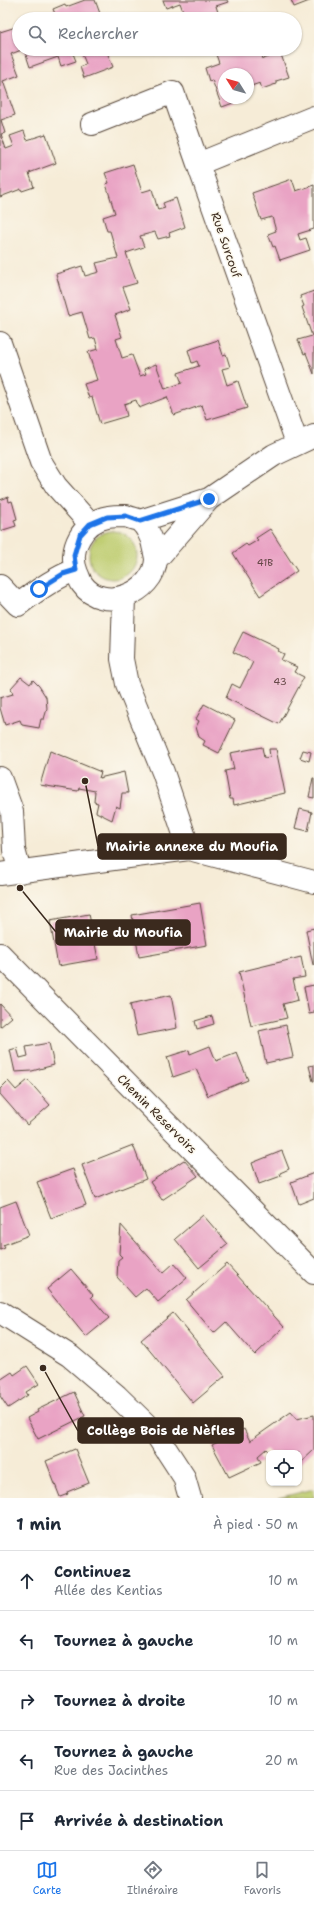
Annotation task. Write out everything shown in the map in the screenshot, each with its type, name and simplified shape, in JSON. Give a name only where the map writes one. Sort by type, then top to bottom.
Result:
[{"type":"street","name":"Rue Surcouf","points":[[92,124],[173,92],[198,164],[306,440]]},
{"type":"street","points":[[198,164],[314,118]]},
{"type":"street","points":[[0,343],[41,462],[56,486],[90,524]]},
{"type":"street","points":[[209,499],[140,521],[126,516],[107,517],[90,524],[80,535],[74,555],[76,570],[82,585],[93,594],[108,599],[124,597],[138,590],[150,579],[156,560],[209,499],[274,455],[306,440]]},
{"type":"street","points":[[140,521],[152,540],[156,560]]},
{"type":"street","points":[[0,586],[18,606],[39,589],[63,574],[76,570]]},
{"type":"street","points":[[124,597],[122,659],[127,684],[163,772],[189,849]]},
{"type":"street","points":[[0,778],[12,812],[14,850],[10,873],[189,849],[314,882]]},
{"type":"street","name":"Chemin Reservoirs","points":[[0,954],[314,1273]]},
{"type":"street","points":[[0,1312],[70,1356],[117,1396],[151,1428],[173,1458],[184,1477],[190,1498]]},
{"type":"green space","points":[[113,531],[122,533],[130,538],[135,546],[137,555],[135,564],[130,572],[122,577],[113,579],[104,577],[96,572],[91,564],[89,555],[91,546],[96,538],[104,533]]},
{"type":"green space","points":[[314,1489],[314,1498],[278,1498]]},
{"type":"building","points":[[85,0],[95,0],[99,12],[54,12],[53,9],[65,4],[66,7]]},
{"type":"building","points":[[163,0],[227,0],[228,2],[216,6],[218,12],[183,12],[180,3],[166,8]]},
{"type":"building","points":[[291,0],[312,0],[294,7]]},
{"type":"building","points":[[12,28],[11,54],[19,75],[3,81],[15,115],[1,120],[5,133],[1,134],[6,149],[14,146],[10,136],[24,131],[27,140],[46,134],[56,163],[29,173],[34,187],[22,191],[21,189],[0,197],[0,32]]},
{"type":"building","points":[[26,56],[74,56],[76,61],[61,66],[58,57],[30,67]]},
{"type":"building","points":[[83,56],[109,56],[113,67],[84,78],[80,67],[86,64]]},
{"type":"building","points":[[216,56],[262,56],[263,59],[269,56],[282,56],[289,77],[276,81],[276,84],[262,89],[260,83],[254,85],[254,68],[218,68],[218,96],[212,80],[209,81],[205,68],[219,63]]},
{"type":"building","points":[[221,104],[230,104],[222,107]]},
{"type":"building","points":[[133,164],[142,192],[152,189],[158,210],[165,208],[163,203],[176,198],[185,227],[169,233],[170,236],[158,239],[155,232],[140,236],[144,247],[126,253],[137,283],[123,287],[131,309],[115,315],[122,337],[116,339],[122,358],[132,355],[140,376],[146,374],[144,369],[156,364],[165,389],[182,383],[178,373],[199,366],[197,361],[192,363],[188,350],[218,340],[223,355],[226,354],[230,367],[222,369],[227,385],[238,381],[247,408],[207,420],[202,405],[174,415],[167,397],[139,408],[136,400],[124,404],[127,416],[100,424],[92,397],[89,398],[84,384],[97,380],[88,352],[98,349],[95,338],[90,339],[82,312],[68,316],[56,274],[82,266],[85,276],[99,272],[96,263],[118,258],[110,231],[107,231],[103,217],[115,213],[106,184],[109,183],[105,173]]},
{"type":"building","points":[[292,179],[296,191],[314,185],[314,229],[298,234],[300,240],[306,238],[310,250],[280,260],[275,246],[273,247],[268,234],[276,231],[272,217],[261,220],[252,193]]},
{"type":"building","points":[[314,291],[314,374],[306,353],[304,354],[298,340],[312,336],[302,307],[304,306],[300,296]]},
{"type":"building","points":[[8,497],[9,502],[12,501],[17,519],[14,520],[16,526],[0,531],[0,500]]},
{"type":"building","points":[[270,529],[297,571],[260,596],[233,553],[246,544],[248,546],[258,540],[256,538]]},
{"type":"building","points":[[243,632],[279,649],[278,651],[284,654],[281,660],[297,667],[294,672],[304,677],[279,724],[226,698],[232,684],[240,688],[253,662],[233,652]]},
{"type":"building","points":[[21,677],[30,684],[33,680],[46,697],[47,709],[44,719],[41,719],[39,728],[22,725],[20,720],[5,725],[0,708],[0,698],[13,694],[11,688]]},
{"type":"building","points":[[204,704],[235,720],[219,753],[203,745],[205,741],[199,737],[196,727],[199,721],[196,719]]},
{"type":"building","points":[[262,747],[264,758],[270,757],[269,749],[276,749],[285,793],[234,805],[233,799],[230,799],[225,771],[234,769],[230,753]]},
{"type":"building","points":[[303,750],[311,752],[309,761],[300,758]]},
{"type":"building","points":[[50,751],[101,772],[99,778],[124,772],[128,793],[122,793],[120,808],[116,806],[112,820],[96,812],[98,803],[94,802],[95,791],[79,788],[78,791],[40,785]]},
{"type":"building","points":[[314,778],[314,798],[309,797]]},
{"type":"building","points":[[300,809],[312,812],[308,831],[295,828]]},
{"type":"building","points":[[200,903],[207,945],[139,957],[132,915]]},
{"type":"building","points":[[89,914],[98,959],[58,966],[50,921]]},
{"type":"building","points":[[314,928],[314,965],[313,965],[306,930]]},
{"type":"building","points":[[301,957],[305,977],[293,979],[298,1000],[283,1004],[287,1018],[251,1026],[239,972]]},
{"type":"building","points":[[314,985],[314,1013],[309,1014],[304,987]]},
{"type":"building","points":[[171,995],[177,1028],[137,1036],[130,1004]]},
{"type":"building","points":[[0,1004],[12,1017],[0,1027]]},
{"type":"building","points":[[212,1016],[214,1024],[197,1029],[195,1021]]},
{"type":"building","points":[[286,1025],[293,1057],[266,1063],[259,1031]]},
{"type":"building","points":[[49,1043],[54,1065],[32,1071],[15,1072],[10,1050],[17,1048],[20,1058],[28,1056],[26,1047]]},
{"type":"building","points":[[210,1046],[216,1061],[237,1053],[248,1080],[208,1096],[196,1069],[173,1077],[167,1057],[189,1050],[190,1054]]},
{"type":"building","points":[[314,1065],[314,1081],[313,1081],[309,1066]]},
{"type":"building","points":[[28,1080],[50,1105],[27,1125],[0,1094],[0,1089],[8,1081],[16,1090]]},
{"type":"building","points":[[133,1145],[146,1179],[95,1199],[82,1165]]},
{"type":"building","points":[[282,1151],[289,1169],[280,1173],[281,1176],[259,1184],[252,1163]]},
{"type":"building","points":[[184,1160],[198,1176],[162,1200],[150,1182]]},
{"type":"building","points":[[73,1169],[86,1205],[51,1218],[37,1182]]},
{"type":"building","points":[[314,1173],[314,1198],[299,1204],[291,1182]]},
{"type":"building","points":[[16,1201],[29,1235],[3,1245],[5,1248],[0,1250],[0,1207]]},
{"type":"building","points":[[203,1215],[228,1244],[199,1268],[175,1239]]},
{"type":"building","points":[[121,1225],[163,1273],[174,1263],[187,1278],[158,1302],[146,1288],[135,1297],[117,1277],[118,1260],[122,1257],[119,1254]]},
{"type":"building","points":[[227,1264],[284,1327],[255,1355],[226,1322],[214,1333],[186,1300]]},
{"type":"building","points":[[71,1269],[93,1295],[91,1297],[109,1318],[86,1337],[47,1289]]},
{"type":"building","points":[[173,1313],[225,1376],[193,1403],[141,1340]]},
{"type":"building","points":[[27,1366],[39,1384],[26,1392],[28,1395],[8,1408],[0,1396],[0,1380],[12,1372],[14,1375]]},
{"type":"building","points":[[74,1392],[85,1416],[38,1439],[27,1418],[38,1412],[37,1410]]},
{"type":"building","points":[[291,1412],[297,1419],[314,1415],[314,1450],[302,1461],[302,1450],[266,1449],[258,1456],[261,1462],[229,1477],[212,1445],[244,1429],[250,1441]]},
{"type":"building","points":[[75,1449],[89,1483],[67,1492],[68,1494],[60,1497],[46,1461]]},
{"type":"place","name":"Mairie annexe du Moufia","points":[[85,781]]},
{"type":"place","name":"Mairie du Moufia","points":[[20,888]]},
{"type":"place","name":"Collège Bois de Nèfles","points":[[43,1368]]},
{"type":"route","points":[[39,589],[63,574],[76,570],[74,555],[80,535],[90,524],[107,517],[126,516],[140,521],[209,499]]}]
